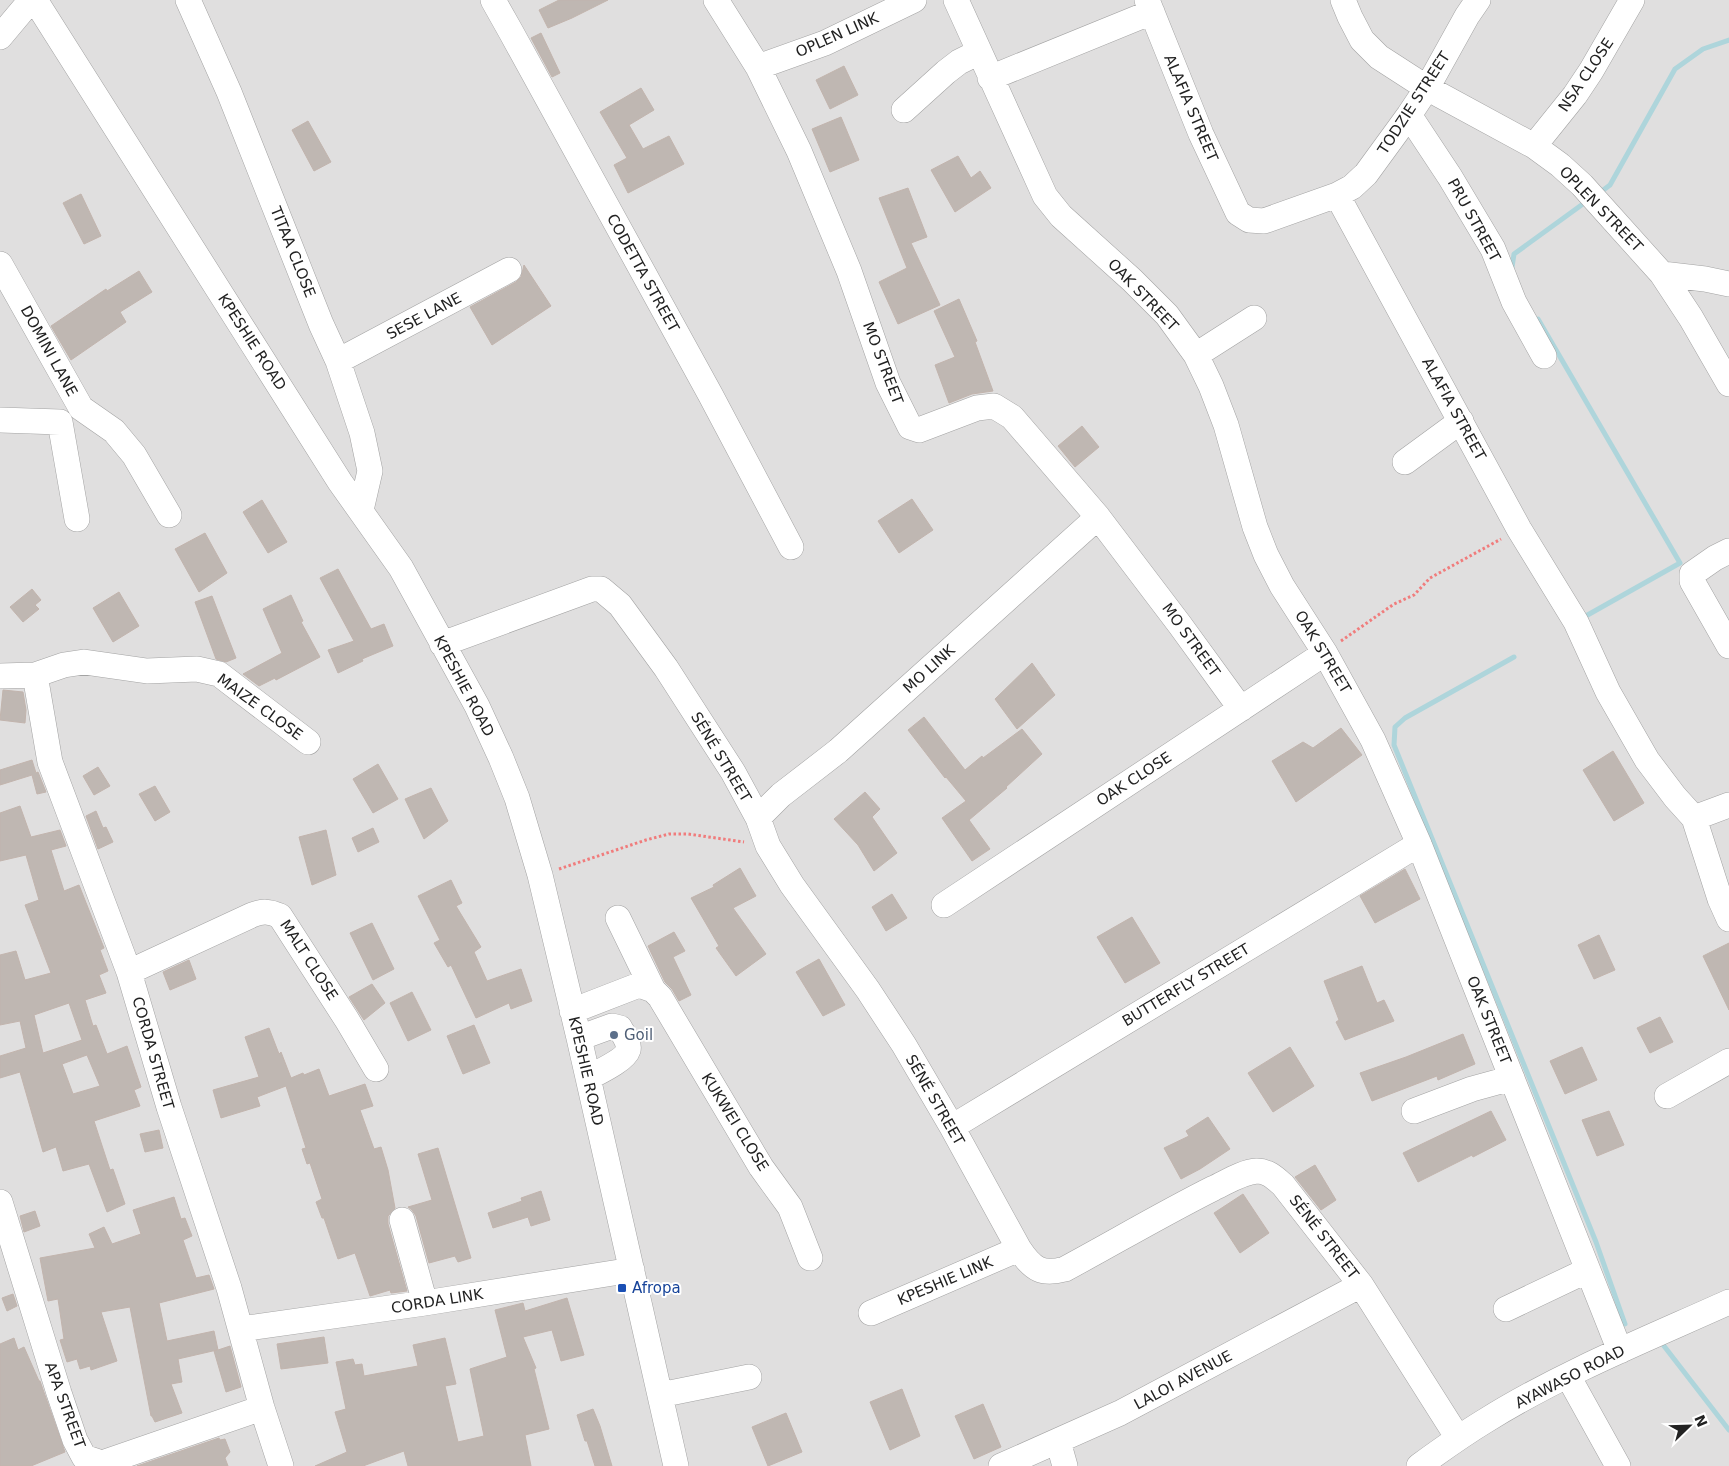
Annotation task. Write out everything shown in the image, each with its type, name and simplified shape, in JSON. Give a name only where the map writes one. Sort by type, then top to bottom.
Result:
[{"type":"street","points":[[0,36],[30,0]]},
{"type":"street","name":"KPESHIE ROAD","points":[[34,0],[340,482],[400,568],[477,706],[501,758],[517,798],[540,875],[676,1466]]},
{"type":"street","name":"TITAA CLOSE","points":[[188,0],[229,92],[338,362],[362,433],[370,472],[361,510]]},
{"type":"street","name":"CODETTA STREET","points":[[493,0],[710,394],[791,547]]},
{"type":"street","name":"MO STREET","points":[[716,0],[758,67],[803,160],[850,272],[888,383],[910,427],[919,430],[977,408],[994,406],[1012,417],[1098,517],[1241,709]]},
{"type":"street","name":"OPLEN LINK","points":[[758,67],[825,43],[914,0]]},
{"type":"street","name":"OAK STREET","points":[[956,0],[1045,196],[1061,216],[1132,280],[1167,315],[1196,355],[1226,424],[1255,527],[1266,555],[1282,586],[1324,653],[1374,740],[1419,844],[1620,1351]]},
{"type":"street","name":"OPLEN STREET","points":[[1344,0],[1350,17],[1362,40],[1379,57],[1426,88],[1534,146],[1560,165],[1588,191],[1662,274],[1691,318],[1729,384]]},
{"type":"street","name":"TODZIE STREET","points":[[1337,195],[1352,187],[1366,174],[1409,115],[1478,0]]},
{"type":"street","name":"NSA CLOSE","points":[[1534,146],[1586,79],[1632,0]]},
{"type":"street","points":[[990,78],[1149,6]]},
{"type":"street","name":"ALAFIA STREET","points":[[1149,6],[1200,134],[1238,213],[1248,220],[1264,221],[1337,195],[1519,529],[1576,622],[1608,692],[1647,760],[1675,797],[1694,818],[1720,899],[1729,919]]},
{"type":"street","points":[[904,110],[946,72],[959,62],[979,52]]},
{"type":"street","name":"PRU STREET","points":[[1409,115],[1450,177],[1493,249],[1514,302],[1544,356]]},
{"type":"street","name":"DOMINI LANE","points":[[0,264],[81,408],[60,422]]},
{"type":"street","name":"SESE LANE","points":[[338,362],[509,270]]},
{"type":"street","points":[[1662,274],[1729,284]]},
{"type":"street","points":[[1196,355],[1254,318]]},
{"type":"street","points":[[81,408],[114,430],[134,454],[169,515]]},
{"type":"street","points":[[0,420],[60,422],[77,519]]},
{"type":"street","points":[[1405,462],[1461,421]]},
{"type":"street","name":"MO LINK","points":[[758,818],[782,795],[838,751],[1098,517]]},
{"type":"street","points":[[1729,551],[1692,574],[1692,581],[1729,646]]},
{"type":"street","name":"SÉNÉ STREET","points":[[442,644],[592,589],[601,589],[620,605],[651,645],[732,772],[758,818],[768,846],[792,884],[904,1045],[1020,1249],[1030,1263],[1039,1270],[1047,1272],[1066,1269],[1199,1196],[1244,1174],[1264,1171],[1272,1175],[1283,1185],[1361,1285],[1458,1438]]},
{"type":"street","name":"OAK CLOSE","points":[[944,905],[1324,653]]},
{"type":"street","name":"MAIZE CLOSE","points":[[35,675],[64,665],[84,662],[147,671],[197,669],[219,674],[308,742]]},
{"type":"street","points":[[0,676],[35,675]]},
{"type":"street","name":"CORDA STREET","points":[[35,675],[50,762],[129,972],[169,1107],[242,1328],[262,1408],[281,1466]]},
{"type":"street","points":[[1694,818],[1729,805]]},
{"type":"street","name":"BUTTERFLY STREET","points":[[952,1127],[1419,844]]},
{"type":"street","name":"MALT CLOSE","points":[[129,972],[252,915],[262,911],[272,912],[280,916],[376,1069]]},
{"type":"street","name":"KUKWEI CLOSE","points":[[618,918],[653,990],[660,997],[761,1167],[790,1207],[810,1258]]},
{"type":"street","points":[[572,1011],[639,985],[653,990]]},
{"type":"street","points":[[579,1038],[612,1026],[620,1028],[627,1041],[628,1048],[624,1057],[588,1078]]},
{"type":"street","points":[[1667,1096],[1729,1061]]},
{"type":"street","points":[[1414,1111],[1472,1089],[1512,1078]]},
{"type":"street","name":"APA STREET","points":[[0,1202],[59,1393],[75,1440],[84,1457],[102,1463],[262,1408]]},
{"type":"street","points":[[402,1220],[425,1303]]},
{"type":"street","name":"KPESHIE LINK","points":[[871,1313],[1020,1249]]},
{"type":"street","name":"CORDA LINK","points":[[242,1328],[425,1303],[632,1270]]},
{"type":"street","points":[[1506,1309],[1588,1270]]},
{"type":"street","name":"LALOI AVENUE","points":[[1001,1466],[1120,1413],[1361,1285]]},
{"type":"street","name":"AYAWASO ROAD","points":[[1419,1466],[1458,1438],[1515,1404],[1620,1351],[1729,1302]]},
{"type":"street","points":[[1568,1376],[1618,1466]]},
{"type":"street","points":[[660,1395],[749,1377]]},
{"type":"street","points":[[1058,1441],[1065,1466]]},
{"type":"path","points":[[1324,653],[1394,604],[1414,595],[1430,578],[1519,529]]},
{"type":"path","points":[[540,875],[657,836],[669,834],[688,834],[768,846]]},
{"type":"shaded area","points":[[0,0],[1729,0],[1729,1466],[0,1466]]},
{"type":"building","points":[[559,0],[608,0],[548,28],[539,10]]},
{"type":"building","points":[[541,33],[560,73],[552,77],[531,38]]},
{"type":"building","points":[[844,66],[858,95],[830,109],[816,80]]},
{"type":"building","points":[[641,88],[654,110],[629,125],[643,149],[669,136],[684,164],[628,193],[614,165],[627,158],[600,112]]},
{"type":"building","points":[[841,117],[859,160],[830,172],[812,129]]},
{"type":"building","points":[[308,121],[331,162],[314,171],[292,130]]},
{"type":"building","points":[[958,156],[971,178],[980,171],[991,188],[955,212],[931,170]]},
{"type":"building","points":[[908,188],[927,237],[911,243],[940,305],[898,324],[879,282],[907,268],[879,198]]},
{"type":"building","points":[[81,194],[101,236],[84,244],[63,203]]},
{"type":"building","points":[[524,265],[551,306],[492,345],[470,307],[516,282],[521,277]]},
{"type":"building","points":[[139,271],[152,292],[120,312],[126,322],[71,360],[51,326],[106,289],[107,291]]},
{"type":"building","points":[[959,299],[977,341],[975,342],[993,391],[972,394],[949,403],[935,365],[955,357],[934,311]]},
{"type":"building","points":[[1082,426],[1099,447],[1075,467],[1058,446]]},
{"type":"building","points":[[912,499],[933,530],[899,553],[878,521]]},
{"type":"building","points":[[262,500],[287,542],[268,553],[243,512]]},
{"type":"building","points":[[205,533],[227,573],[199,592],[175,549]]},
{"type":"building","points":[[338,569],[371,629],[384,624],[393,646],[362,659],[363,661],[338,673],[328,650],[354,641],[320,578]]},
{"type":"building","points":[[32,589],[41,600],[35,605],[39,609],[23,622],[10,607]]},
{"type":"building","points":[[119,592],[139,626],[113,642],[93,608]]},
{"type":"building","points":[[291,595],[303,621],[301,622],[320,657],[276,680],[275,678],[259,686],[243,674],[282,653],[263,609]]},
{"type":"building","points":[[212,596],[236,658],[226,662],[216,659],[195,602]]},
{"type":"building","points":[[1032,663],[1055,695],[1017,729],[995,699]]},
{"type":"building","points":[[3,690],[23,692],[26,710],[25,723],[0,720]]},
{"type":"building","points":[[924,717],[965,770],[1022,729],[1042,754],[1007,788],[969,820],[990,849],[972,861],[942,818],[966,801],[945,778],[908,730]]},
{"type":"building","points":[[1341,728],[1362,755],[1296,802],[1272,761],[1303,742],[1313,748]]},
{"type":"building","points":[[1613,751],[1644,803],[1614,821],[1583,770]]},
{"type":"building","points":[[32,760],[36,773],[38,772],[46,792],[37,794],[32,775],[0,785],[0,770]]},
{"type":"building","points":[[378,764],[398,799],[373,813],[353,779]]},
{"type":"building","points":[[98,767],[110,786],[94,795],[83,776]]},
{"type":"building","points":[[155,786],[170,812],[155,821],[139,794]]},
{"type":"building","points":[[431,788],[448,821],[424,839],[405,799]]},
{"type":"building","points":[[865,792],[880,809],[872,817],[897,853],[874,871],[858,845],[834,819]]},
{"type":"building","points":[[20,806],[31,837],[60,830],[66,846],[51,850],[64,891],[79,885],[104,948],[100,950],[108,971],[99,975],[106,993],[85,1000],[93,1026],[96,1025],[107,1054],[127,1046],[141,1087],[134,1090],[140,1106],[94,1121],[110,1170],[113,1169],[125,1204],[107,1212],[89,1164],[63,1171],[56,1147],[43,1152],[20,1072],[0,1078],[0,1056],[26,1048],[20,1021],[0,1025],[0,955],[16,951],[25,980],[51,973],[25,905],[39,900],[26,855],[0,861],[0,813]],"holes":[[[69,1003],[82,1040],[43,1053],[34,1015]],[[87,1055],[100,1086],[73,1094],[62,1064]]]},
{"type":"building","points":[[96,811],[103,828],[106,827],[113,842],[98,849],[86,816]]},
{"type":"building","points":[[373,828],[379,842],[358,852],[352,838]]},
{"type":"building","points":[[326,830],[336,875],[312,885],[299,837]]},
{"type":"building","points":[[740,868],[756,896],[733,908],[766,954],[736,976],[716,948],[719,946],[691,898],[714,887],[713,885]]},
{"type":"building","points":[[1405,869],[1420,899],[1375,923],[1360,896]]},
{"type":"building","points":[[451,880],[462,903],[456,906],[481,947],[474,952],[487,981],[521,969],[532,1001],[511,1009],[509,1003],[476,1018],[451,965],[448,967],[434,943],[440,940],[418,896]]},
{"type":"building","points":[[892,894],[907,918],[886,931],[872,907]]},
{"type":"building","points":[[1132,917],[1160,963],[1125,983],[1097,937]]},
{"type":"building","points":[[372,923],[394,969],[373,980],[350,933]]},
{"type":"building","points":[[674,932],[685,951],[673,957],[691,995],[679,1001],[665,982],[648,946]]},
{"type":"building","points":[[1599,935],[1615,970],[1594,979],[1578,945]]},
{"type":"building","points":[[1729,943],[1729,1010],[1703,956]]},
{"type":"building","points":[[819,959],[845,1005],[823,1016],[796,972]]},
{"type":"building","points":[[189,960],[196,979],[170,990],[163,972]]},
{"type":"building","points":[[1362,966],[1377,1003],[1384,1000],[1394,1021],[1345,1040],[1336,1022],[1339,1020],[1324,981]]},
{"type":"building","points":[[372,984],[385,1003],[364,1020],[349,997]]},
{"type":"building","points":[[412,992],[431,1030],[408,1041],[390,1003]]},
{"type":"building","points":[[1660,1017],[1673,1042],[1650,1053],[1637,1028]]},
{"type":"building","points":[[474,1025],[490,1063],[463,1074],[447,1036]]},
{"type":"building","points":[[269,1028],[291,1078],[319,1069],[329,1096],[365,1084],[373,1106],[360,1110],[374,1149],[381,1147],[388,1170],[395,1208],[388,1216],[388,1224],[407,1291],[391,1293],[390,1290],[370,1296],[355,1253],[338,1259],[324,1218],[322,1218],[316,1202],[322,1199],[310,1163],[307,1164],[302,1149],[306,1148],[286,1086],[257,1097],[260,1106],[221,1118],[213,1090],[259,1077],[245,1037]]},
{"type":"building","points":[[1463,1034],[1475,1064],[1438,1080],[1437,1076],[1372,1101],[1360,1073]]},
{"type":"building","points":[[1290,1047],[1314,1086],[1273,1112],[1248,1073]]},
{"type":"building","points":[[1582,1047],[1597,1080],[1565,1094],[1550,1061]]},
{"type":"building","points":[[1491,1111],[1506,1140],[1418,1182],[1403,1153]]},
{"type":"building","points":[[1609,1111],[1624,1145],[1597,1156],[1582,1120]]},
{"type":"building","points":[[1208,1117],[1230,1149],[1181,1179],[1164,1148],[1189,1136],[1186,1131]]},
{"type":"building","points":[[159,1130],[163,1148],[145,1152],[140,1134]]},
{"type":"building","points":[[438,1148],[471,1258],[458,1262],[455,1256],[429,1263],[416,1216],[408,1207],[432,1200],[418,1154]]},
{"type":"building","points":[[1315,1165],[1336,1200],[1321,1210],[1295,1177]]},
{"type":"building","points":[[541,1191],[550,1220],[531,1226],[528,1217],[493,1228],[488,1213],[522,1201],[521,1198]]},
{"type":"building","points":[[1243,1194],[1269,1233],[1240,1253],[1214,1213]]},
{"type":"building","points":[[174,1197],[181,1219],[185,1218],[192,1236],[183,1240],[196,1278],[209,1275],[214,1289],[159,1303],[167,1341],[214,1331],[218,1350],[230,1346],[241,1387],[226,1392],[214,1351],[217,1350],[178,1359],[182,1382],[171,1384],[182,1413],[155,1422],[151,1416],[130,1307],[101,1312],[117,1361],[91,1370],[90,1366],[80,1369],[77,1359],[67,1362],[60,1340],[64,1339],[58,1299],[48,1301],[40,1258],[95,1248],[89,1234],[104,1227],[112,1244],[141,1234],[133,1210]]},
{"type":"building","points":[[35,1211],[40,1226],[24,1232],[20,1216]]},
{"type":"building","points":[[13,1294],[17,1306],[7,1311],[2,1298]]},
{"type":"building","points":[[567,1298],[584,1355],[561,1361],[552,1330],[523,1337],[536,1368],[534,1369],[549,1429],[525,1435],[531,1466],[408,1466],[404,1451],[363,1466],[315,1466],[347,1452],[335,1412],[346,1409],[336,1362],[353,1359],[355,1365],[362,1364],[364,1376],[418,1366],[413,1345],[445,1338],[456,1384],[445,1386],[458,1442],[484,1436],[470,1369],[507,1357],[495,1310],[523,1303],[525,1311]]},
{"type":"building","points":[[324,1337],[328,1363],[281,1369],[277,1344]]},
{"type":"building","points":[[14,1338],[18,1350],[24,1347],[40,1381],[65,1452],[31,1466],[0,1466],[0,1344]]},
{"type":"building","points":[[902,1389],[920,1436],[890,1450],[870,1402]]},
{"type":"building","points":[[983,1404],[1001,1447],[974,1459],[955,1416]]},
{"type":"building","points":[[593,1409],[612,1466],[595,1466],[587,1441],[585,1441],[577,1415]]},
{"type":"building","points":[[786,1413],[802,1452],[768,1466],[752,1427]]},
{"type":"building","points":[[219,1438],[220,1440],[225,1439],[230,1452],[225,1458],[228,1466],[137,1466]]},
{"type":"waterway","points":[[1598,194],[1610,185],[1675,69],[1703,49],[1729,40]]},
{"type":"waterway","points":[[1512,267],[1514,254],[1587,201]]},
{"type":"waterway","points":[[1538,319],[1680,563],[1584,617]]},
{"type":"waterway","points":[[1514,657],[1405,718],[1395,727],[1394,745],[1596,1242],[1625,1324]]},
{"type":"waterway","points":[[1664,1346],[1729,1430]]},
{"type":"place","name":"Goil","points":[[614,1035]]},
{"type":"place","name":"Afropa","points":[[622,1288]]}]
